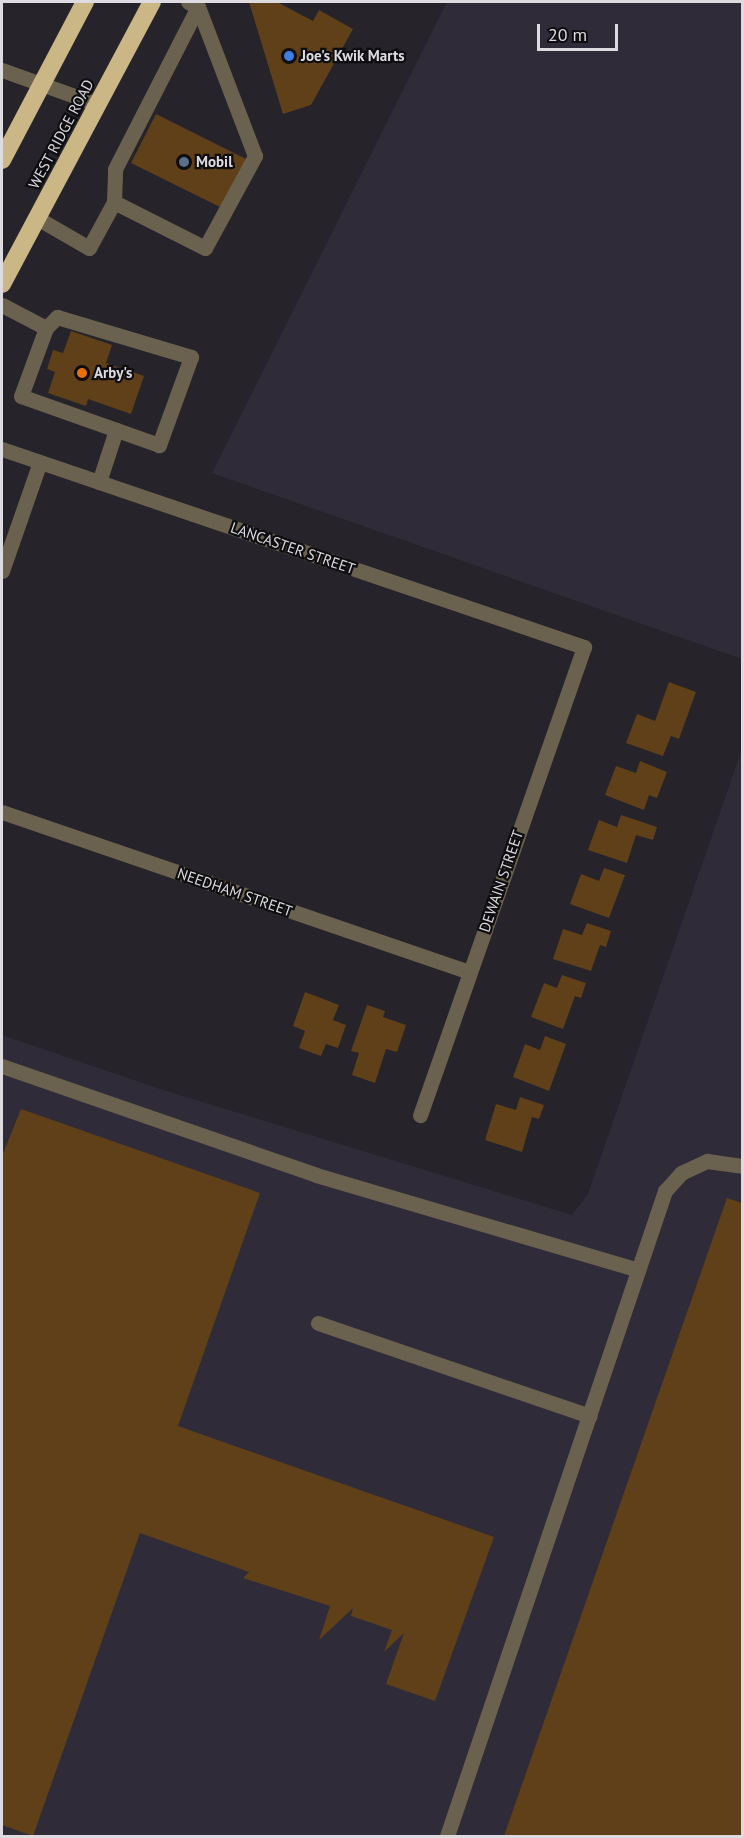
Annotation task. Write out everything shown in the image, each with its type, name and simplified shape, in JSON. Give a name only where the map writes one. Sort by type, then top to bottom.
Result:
[{"type":"highway","points":[[2,160],[86,2]]},
{"type":"highway","name":"WEST RIDGE ROAD","points":[[2,284],[152,2]]},
{"type":"street","points":[[114,202],[205,248],[255,156],[193,4]]},
{"type":"street","points":[[37,218],[90,248],[114,202],[115,170],[193,4]]},
{"type":"street","points":[[2,70],[97,104]]},
{"type":"street","points":[[2,305],[46,328]]},
{"type":"street","points":[[57,317],[191,357],[159,445],[21,396],[46,328],[57,317]]},
{"type":"street","points":[[99,482],[116,430]]},
{"type":"street","name":"LANCASTER STREET","points":[[2,449],[584,647]]},
{"type":"street","points":[[2,571],[40,462]]},
{"type":"street","name":"DEWAIN STREET","points":[[420,1115],[584,647]]},
{"type":"street","name":"NEEDHAM STREET","points":[[2,812],[469,972]]},
{"type":"street","points":[[2,1066],[306,1172],[638,1270]]},
{"type":"street","points":[[447,1836],[665,1191],[681,1173],[707,1161],[742,1166]]},
{"type":"street","points":[[318,1323],[589,1416]]},
{"type":"shaded area","points":[[447,2],[742,2],[742,659],[212,473]]},
{"type":"shaded area","points":[[742,749],[742,1836],[2,1836],[2,1035],[160,1089],[572,1215],[588,1194]]},
{"type":"building","points":[[249,2],[277,2],[313,21],[319,10],[353,29],[311,105],[283,114]]},
{"type":"building","points":[[156,114],[248,160],[224,209],[131,163]]},
{"type":"building","points":[[71,331],[112,345],[106,363],[144,376],[131,414],[88,399],[86,406],[48,393],[55,372],[47,369],[53,350],[63,353]]},
{"type":"building","points":[[669,682],[696,692],[679,739],[671,736],[663,756],[626,743],[637,714],[655,721]]},
{"type":"building","points":[[640,761],[667,772],[657,798],[649,795],[644,810],[605,795],[616,766],[636,773]]},
{"type":"building","points":[[621,815],[657,827],[653,840],[636,835],[627,863],[588,850],[599,820],[617,827]]},
{"type":"building","points":[[604,868],[625,875],[609,918],[570,904],[581,874],[599,881]]},
{"type":"building","points":[[587,923],[611,931],[606,947],[600,945],[591,971],[553,959],[563,929],[582,935]]},
{"type":"building","points":[[562,975],[586,983],[581,998],[575,996],[563,1029],[531,1017],[544,983],[557,988]]},
{"type":"building","points":[[305,992],[339,1005],[333,1020],[346,1025],[338,1048],[326,1044],[321,1056],[299,1048],[305,1031],[293,1026]]},
{"type":"building","points":[[367,1005],[385,1011],[383,1017],[406,1025],[397,1052],[386,1049],[375,1083],[352,1075],[359,1053],[351,1051]]},
{"type":"building","points":[[545,1036],[566,1044],[549,1091],[513,1077],[525,1044],[540,1050]]},
{"type":"building","points":[[520,1097],[544,1105],[539,1119],[532,1117],[522,1152],[485,1140],[496,1104],[516,1110]]},
{"type":"building","points":[[21,1109],[260,1193],[178,1426],[494,1537],[435,1701],[386,1684],[404,1633],[384,1652],[392,1630],[351,1616],[353,1608],[319,1640],[330,1606],[243,1578],[249,1572],[140,1533],[33,1836],[2,1825],[2,1156]]},
{"type":"building","points":[[727,1198],[742,1203],[742,1836],[504,1836]]},
{"type":"place","name":"Joe's Kwik Marts","points":[[289,56]]},
{"type":"place","name":"Mobil","points":[[184,162]]},
{"type":"place","name":"Arby's","points":[[82,373]]}]
